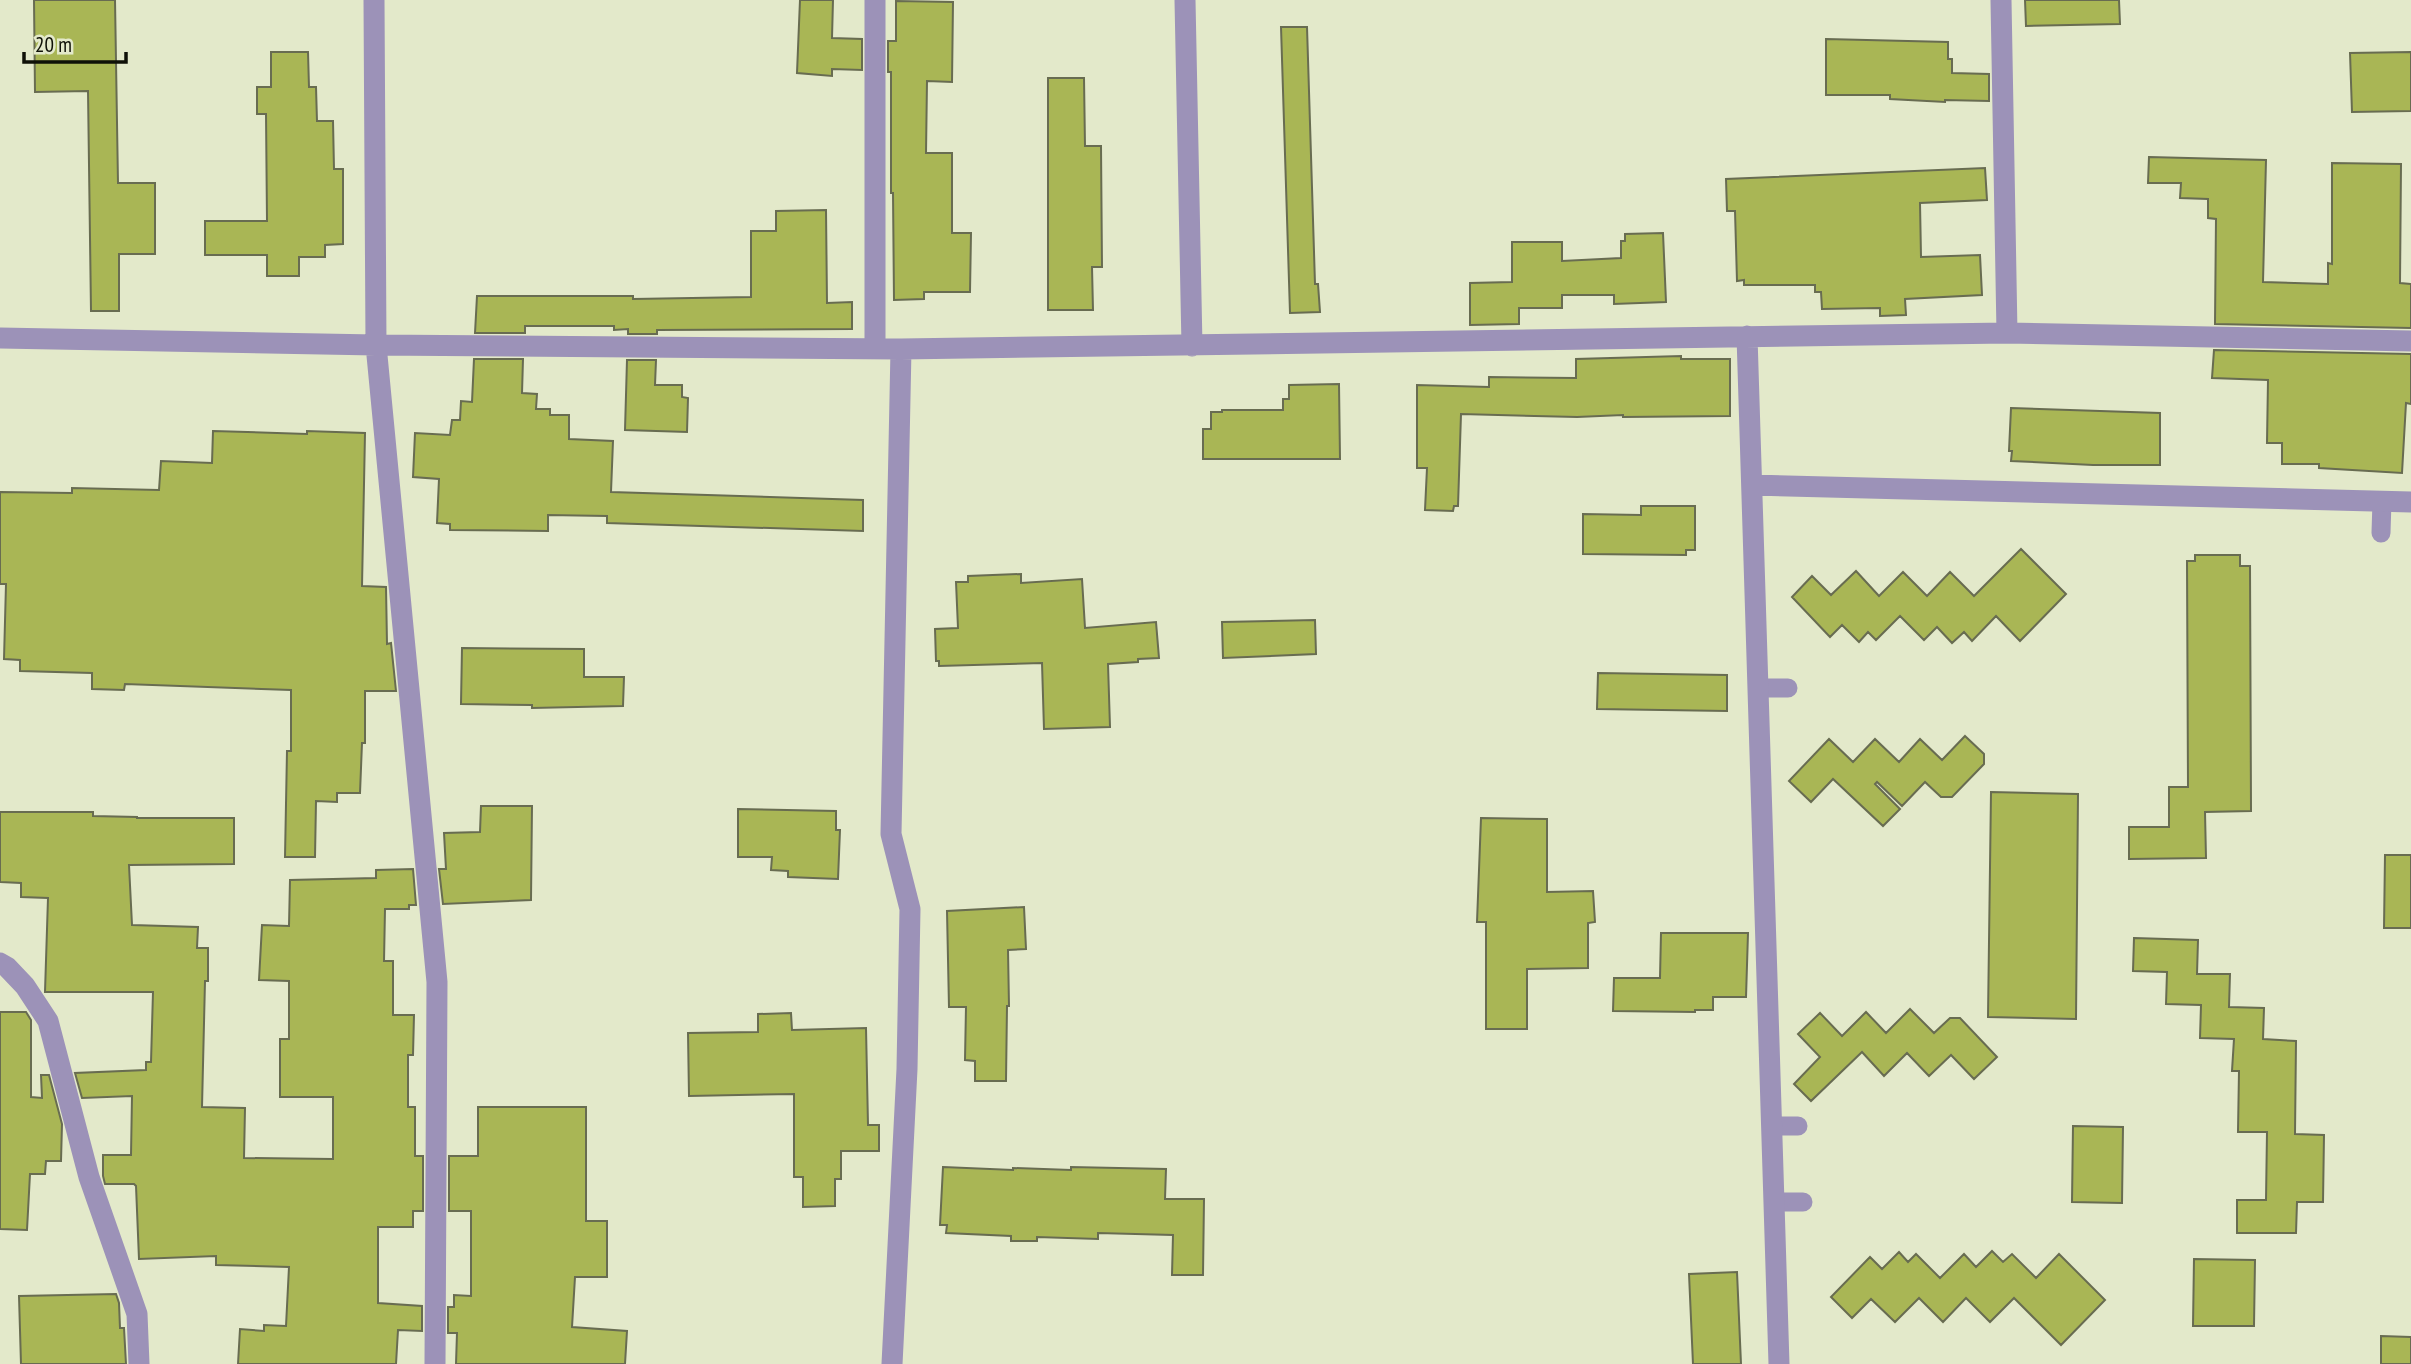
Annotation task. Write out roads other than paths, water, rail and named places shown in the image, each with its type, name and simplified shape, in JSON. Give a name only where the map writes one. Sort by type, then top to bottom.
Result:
[{"type":"street","points":[[374,0],[376,345],[438,982],[435,1364]]},
{"type":"street","points":[[875,0],[875,348]]},
{"type":"street","points":[[1185,0],[1192,346]]},
{"type":"street","points":[[2001,0],[2007,332]]},
{"type":"street","points":[[0,338],[376,345],[901,349],[2007,332],[2411,341]]},
{"type":"street","points":[[1747,336],[1779,1364]]},
{"type":"street","points":[[892,1364],[907,1069],[910,909],[891,834],[901,349]]},
{"type":"street","points":[[1752,485],[2411,502]]},
{"type":"street","points":[[0,963],[25,986],[48,1021],[89,1177],[137,1314],[139,1364]]},
{"type":"lane","points":[[2381,533],[2382,501]]},
{"type":"lane","points":[[1758,688],[1788,688]]},
{"type":"lane","points":[[1772,1126],[1798,1126]]},
{"type":"lane","points":[[1774,1202],[1803,1202]]}]
